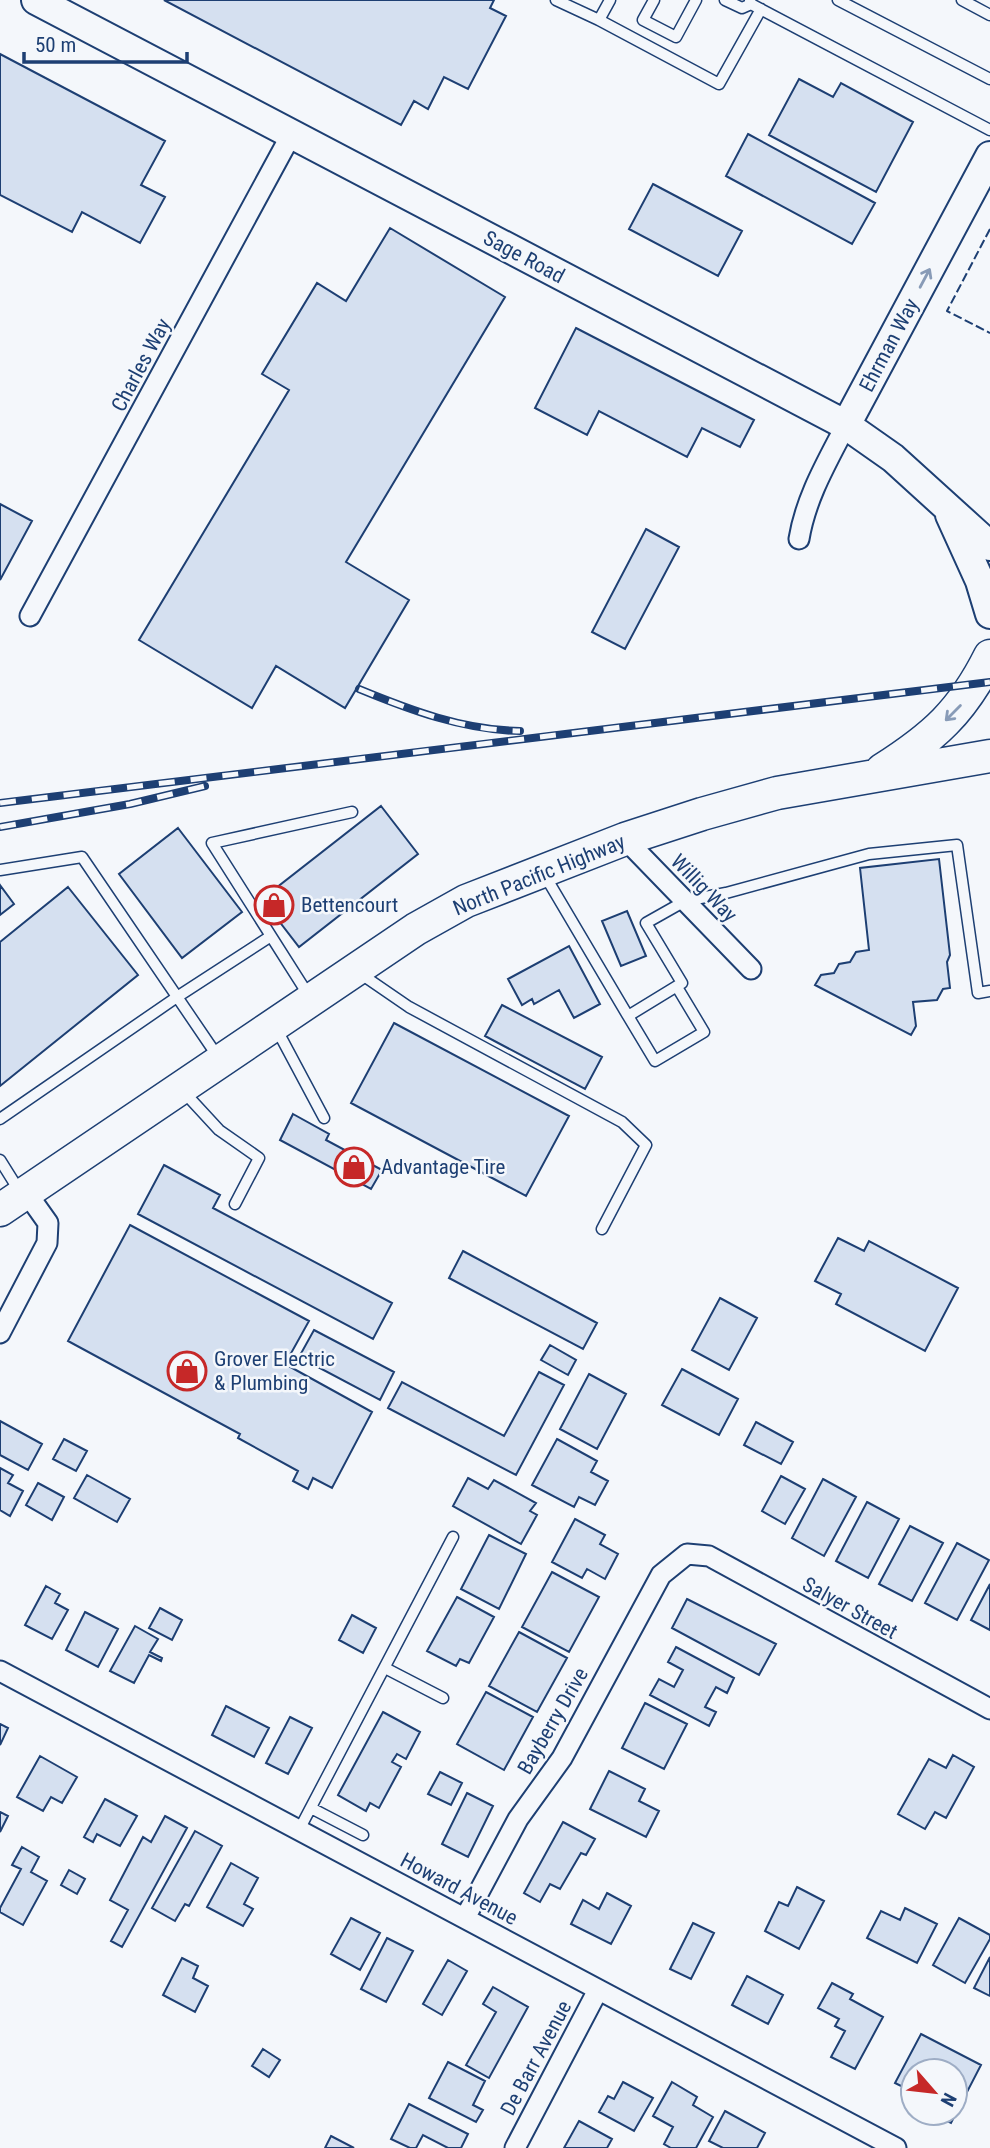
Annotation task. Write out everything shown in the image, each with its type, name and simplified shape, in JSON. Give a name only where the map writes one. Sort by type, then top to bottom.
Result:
[{"type":"main road","name":"Sage Road","points":[[36,0],[846,425],[893,458],[990,546]]},
{"type":"main road","name":"Ehrman Way","points":[[846,425],[990,156]]},
{"type":"main road","points":[[948,510],[980,582],[990,614]]},
{"type":"main road","points":[[869,778],[918,747],[959,708],[990,656]]},
{"type":"main road","name":"North Pacific Highway","points":[[16,1199],[416,929],[466,901],[625,839],[777,793],[990,757]]},
{"type":"street","name":"Charles Way","points":[[30,616],[291,135]]},
{"type":"street","name":"Ehrman Way","points":[[799,539],[803,513],[846,425]]},
{"type":"street","name":"Willig Way","points":[[625,839],[751,969]]},
{"type":"street","points":[[0,1332],[47,1243],[48,1223],[16,1199]]},
{"type":"street","name":"Salyer Street","points":[[687,1554],[709,1556],[990,1709]]},
{"type":"street","name":"Bayberry Drive","points":[[465,1918],[518,1819],[562,1758],[656,1583],[671,1565],[687,1554]]},
{"type":"street","name":"Howard Avenue","points":[[0,1671],[896,2148]]},
{"type":"street","name":"De Barr Avenue","points":[[515,2148],[598,1990]]},
{"type":"lane","points":[[556,0],[719,84],[754,4]]},
{"type":"lane","points":[[599,20],[610,0]]},
{"type":"lane","points":[[654,0],[643,20],[676,37],[696,0]]},
{"type":"lane","points":[[725,0],[742,8],[754,4],[990,130]]},
{"type":"lane","points":[[838,0],[990,79]]},
{"type":"lane","points":[[962,0],[990,15]]},
{"type":"lane","points":[[312,999],[212,843],[352,812]]},
{"type":"lane","points":[[628,1016],[682,983],[646,923],[685,901],[726,893],[869,854],[957,845],[978,993],[990,990]]},
{"type":"lane","points":[[0,870],[82,857],[220,1060]]},
{"type":"lane","points":[[541,871],[655,1061],[704,1032],[677,987]]},
{"type":"lane","points":[[0,1119],[177,996],[271,936]]},
{"type":"lane","points":[[355,970],[409,1007],[614,1117],[646,1145],[602,1229]]},
{"type":"lane","points":[[274,1024],[324,1118]]},
{"type":"lane","points":[[180,1087],[219,1130],[260,1158],[234,1203]]},
{"type":"lane","points":[[0,1160],[16,1199]]},
{"type":"lane","points":[[299,1830],[453,1537]]},
{"type":"lane","points":[[385,1668],[443,1698]]},
{"type":"lane","points":[[311,1808],[363,1835]]},
{"type":"building","points":[[164,0],[494,0],[490,8],[506,16],[468,89],[444,77],[428,109],[414,101],[401,125]]},
{"type":"building","points":[[0,54],[165,141],[141,185],[165,197],[140,243],[82,212],[72,232],[0,195]]},
{"type":"building","points":[[799,79],[833,97],[841,83],[913,122],[876,192],[769,135]]},
{"type":"building","points":[[748,134],[875,203],[852,244],[726,176]]},
{"type":"building","points":[[653,184],[742,231],[718,276],[629,229]]},
{"type":"building","points":[[390,228],[505,297],[346,562],[409,600],[345,708],[276,666],[252,708],[139,640],[289,390],[262,374],[317,283],[346,301]]},
{"type":"building","points":[[576,328],[754,420],[740,447],[702,428],[687,457],[599,411],[587,435],[535,408]]},
{"type":"building","points":[[0,504],[32,521],[0,580]]},
{"type":"building","points":[[646,529],[679,547],[625,649],[592,632]]},
{"type":"building","points":[[381,806],[418,854],[299,947],[262,899]]},
{"type":"building","points":[[178,828],[242,912],[182,958],[119,874]]},
{"type":"building","points":[[939,859],[950,955],[947,962],[950,988],[943,989],[937,1000],[913,1002],[916,1026],[911,1035],[815,985],[821,975],[834,973],[839,964],[850,962],[856,952],[869,950],[860,868]]},
{"type":"building","points":[[0,885],[14,904],[0,915]]},
{"type":"building","points":[[68,887],[138,975],[0,1086],[0,942]]},
{"type":"building","points":[[627,911],[646,956],[621,966],[602,921]]},
{"type":"building","points":[[569,946],[600,1004],[574,1018],[559,990],[534,1004],[532,999],[522,1005],[508,979]]},
{"type":"building","points":[[502,1005],[602,1057],[585,1089],[485,1036]]},
{"type":"building","points":[[394,1023],[569,1116],[526,1196],[351,1103]]},
{"type":"building","points":[[293,1114],[329,1134],[326,1140],[382,1170],[371,1189],[280,1140]]},
{"type":"building","points":[[164,1165],[220,1195],[213,1208],[392,1303],[373,1339],[138,1214]]},
{"type":"building","points":[[130,1225],[309,1321],[285,1364],[372,1412],[332,1488],[313,1478],[308,1489],[293,1481],[298,1471],[238,1438],[240,1434],[68,1341]]},
{"type":"building","points":[[838,1238],[864,1251],[869,1241],[958,1288],[925,1351],[836,1304],[841,1294],[815,1281]]},
{"type":"building","points":[[463,1251],[597,1323],[583,1349],[449,1278]]},
{"type":"building","points":[[720,1298],[757,1318],[729,1370],[692,1350]]},
{"type":"building","points":[[314,1330],[394,1372],[380,1400],[299,1357]]},
{"type":"building","points":[[550,1345],[576,1360],[568,1375],[541,1360]]},
{"type":"building","points":[[682,1369],[738,1399],[719,1435],[662,1405]]},
{"type":"building","points":[[539,1372],[564,1385],[516,1475],[388,1408],[402,1382],[504,1436]]},
{"type":"building","points":[[589,1374],[626,1394],[597,1449],[560,1429]]},
{"type":"building","points":[[0,1421],[42,1444],[28,1470],[0,1455]]},
{"type":"building","points":[[756,1422],[793,1442],[781,1464],[744,1445]]},
{"type":"building","points":[[64,1439],[87,1451],[76,1471],[53,1459]]},
{"type":"building","points":[[557,1439],[597,1461],[591,1472],[608,1481],[595,1505],[579,1497],[574,1507],[532,1485]]},
{"type":"building","points":[[0,1468],[13,1475],[8,1483],[23,1491],[10,1516],[0,1510]]},
{"type":"building","points":[[87,1475],[130,1499],[117,1522],[74,1498]]},
{"type":"building","points":[[781,1476],[805,1489],[785,1524],[762,1511]]},
{"type":"building","points":[[468,1478],[488,1489],[494,1480],[536,1503],[530,1511],[537,1515],[521,1544],[453,1506]]},
{"type":"building","points":[[823,1479],[856,1497],[824,1556],[792,1538]]},
{"type":"building","points":[[38,1483],[64,1497],[52,1520],[26,1505]]},
{"type":"building","points":[[867,1502],[899,1519],[868,1578],[836,1561]]},
{"type":"building","points":[[575,1519],[605,1535],[600,1544],[618,1554],[605,1579],[587,1569],[582,1578],[552,1562]]},
{"type":"building","points":[[910,1526],[943,1543],[912,1601],[879,1584]]},
{"type":"building","points":[[489,1535],[526,1554],[499,1609],[461,1589]]},
{"type":"building","points":[[957,1543],[989,1560],[957,1620],[925,1603]]},
{"type":"building","points":[[552,1572],[599,1597],[569,1652],[522,1627]]},
{"type":"building","points":[[990,1584],[990,1630],[971,1620]]},
{"type":"building","points":[[46,1586],[60,1594],[55,1603],[68,1610],[52,1639],[25,1625]]},
{"type":"building","points":[[457,1597],[494,1617],[469,1663],[460,1659],[456,1666],[427,1651]]},
{"type":"building","points":[[687,1599],[776,1644],[759,1675],[672,1628]]},
{"type":"building","points":[[160,1608],[182,1620],[172,1640],[149,1628]]},
{"type":"building","points":[[85,1612],[118,1629],[98,1667],[66,1650]]},
{"type":"building","points":[[352,1615],[376,1628],[363,1653],[339,1640]]},
{"type":"building","points":[[135,1626],[158,1639],[150,1652],[162,1658],[161,1661],[149,1655],[134,1683],[110,1671]]},
{"type":"building","points":[[519,1632],[567,1658],[537,1712],[489,1686]]},
{"type":"building","points":[[676,1647],[734,1678],[727,1693],[716,1687],[705,1707],[716,1712],[709,1726],[650,1695],[659,1679],[674,1687],[683,1670],[668,1662]]},
{"type":"building","points":[[486,1692],[533,1717],[504,1770],[457,1744]]},
{"type":"building","points":[[645,1703],[687,1724],[664,1769],[622,1748]]},
{"type":"building","points":[[226,1706],[269,1728],[254,1757],[212,1735]]},
{"type":"building","points":[[383,1712],[420,1732],[406,1759],[397,1754],[392,1762],[401,1767],[379,1808],[370,1803],[366,1811],[338,1795]]},
{"type":"building","points":[[290,1717],[312,1728],[288,1774],[266,1763]]},
{"type":"building","points":[[0,1724],[8,1728],[0,1745]]},
{"type":"building","points":[[953,1755],[974,1767],[946,1818],[935,1812],[925,1829],[898,1814],[929,1759],[946,1768]]},
{"type":"building","points":[[40,1756],[77,1777],[62,1803],[51,1797],[43,1811],[17,1797]]},
{"type":"building","points":[[609,1771],[645,1789],[639,1801],[659,1811],[646,1837],[590,1809]]},
{"type":"building","points":[[440,1772],[462,1783],[451,1805],[428,1794]]},
{"type":"building","points":[[467,1793],[493,1806],[468,1857],[442,1844]]},
{"type":"building","points":[[105,1799],[137,1816],[120,1846],[97,1834],[93,1842],[84,1837]]},
{"type":"building","points":[[0,1812],[8,1816],[0,1832]]},
{"type":"building","points":[[165,1816],[187,1828],[122,1947],[111,1941],[128,1910],[110,1900],[143,1837],[151,1842]]},
{"type":"building","points":[[563,1822],[595,1839],[586,1855],[581,1853],[560,1889],[550,1884],[540,1902],[524,1893]]},
{"type":"building","points":[[195,1831],[222,1846],[189,1906],[185,1904],[175,1921],[152,1908]]},
{"type":"building","points":[[22,1847],[39,1857],[31,1872],[47,1881],[23,1925],[0,1912],[21,1869],[12,1865]]},
{"type":"building","points":[[231,1863],[258,1878],[244,1904],[253,1909],[243,1926],[207,1907]]},
{"type":"building","points":[[69,1870],[85,1879],[77,1894],[61,1885]]},
{"type":"building","points":[[797,1887],[824,1901],[799,1949],[765,1931],[779,1902],[788,1906]]},
{"type":"building","points":[[607,1893],[631,1906],[611,1944],[571,1924],[583,1900],[599,1909]]},
{"type":"building","points":[[905,1908],[937,1924],[917,1963],[867,1938],[881,1911],[900,1920]]},
{"type":"building","points":[[351,1918],[380,1933],[360,1970],[331,1954]]},
{"type":"building","points":[[959,1918],[990,1935],[965,1983],[933,1965]]},
{"type":"building","points":[[693,1923],[714,1933],[691,1979],[670,1969]]},
{"type":"building","points":[[387,1938],[413,1951],[386,2002],[361,1989]]},
{"type":"building","points":[[990,1957],[990,1996],[974,1988]]},
{"type":"building","points":[[182,1958],[198,1966],[193,1978],[208,1986],[195,2012],[163,1995]]},
{"type":"building","points":[[448,1960],[467,1971],[442,2015],[423,2004]]},
{"type":"building","points":[[747,1976],[783,1995],[768,2024],[732,2005]]},
{"type":"building","points":[[832,1983],[853,1994],[850,1999],[883,2017],[855,2069],[831,2057],[845,2031],[835,2026],[839,2019],[818,2008]]},
{"type":"building","points":[[493,1987],[528,2007],[489,2078],[466,2065],[496,2012],[483,2004]]},
{"type":"building","points":[[921,2034],[966,2057],[909,2057]]},
{"type":"building","points":[[263,2049],[280,2060],[269,2077],[252,2066]]},
{"type":"building","points":[[969,2059],[981,2065],[969,2088]]},
{"type":"building","points":[[448,2062],[485,2081],[473,2105],[483,2110],[476,2122],[429,2098]]},
{"type":"building","points":[[623,2082],[653,2098],[634,2131],[599,2112],[608,2096],[614,2099]]},
{"type":"building","points":[[672,2082],[697,2097],[693,2105],[713,2117],[696,2148],[671,2148],[664,2144],[673,2127],[653,2116]]},
{"type":"building","points":[[409,2104],[468,2134],[461,2148],[448,2148],[423,2135],[416,2148],[391,2139]]},
{"type":"building","points":[[725,2111],[765,2133],[757,2148],[723,2148],[709,2141]]},
{"type":"building","points":[[579,2121],[612,2139],[607,2148],[564,2148]]},
{"type":"building","points":[[331,2136],[354,2148],[325,2148]]},
{"type":"railway","points":[[0,803],[990,682]]},
{"type":"railway","points":[[359,689],[457,723],[520,731]]},
{"type":"railway","points":[[0,827],[130,804],[205,786]]},
{"type":"fence","points":[[990,229],[947,311],[990,333]]},
{"type":"place","name":"Bettencourt","points":[[274,905]]},
{"type":"place","name":"Advantage Tire","points":[[354,1167]]},
{"type":"place","name":"Grover Electric & Plumbing","points":[[187,1371]]}]
